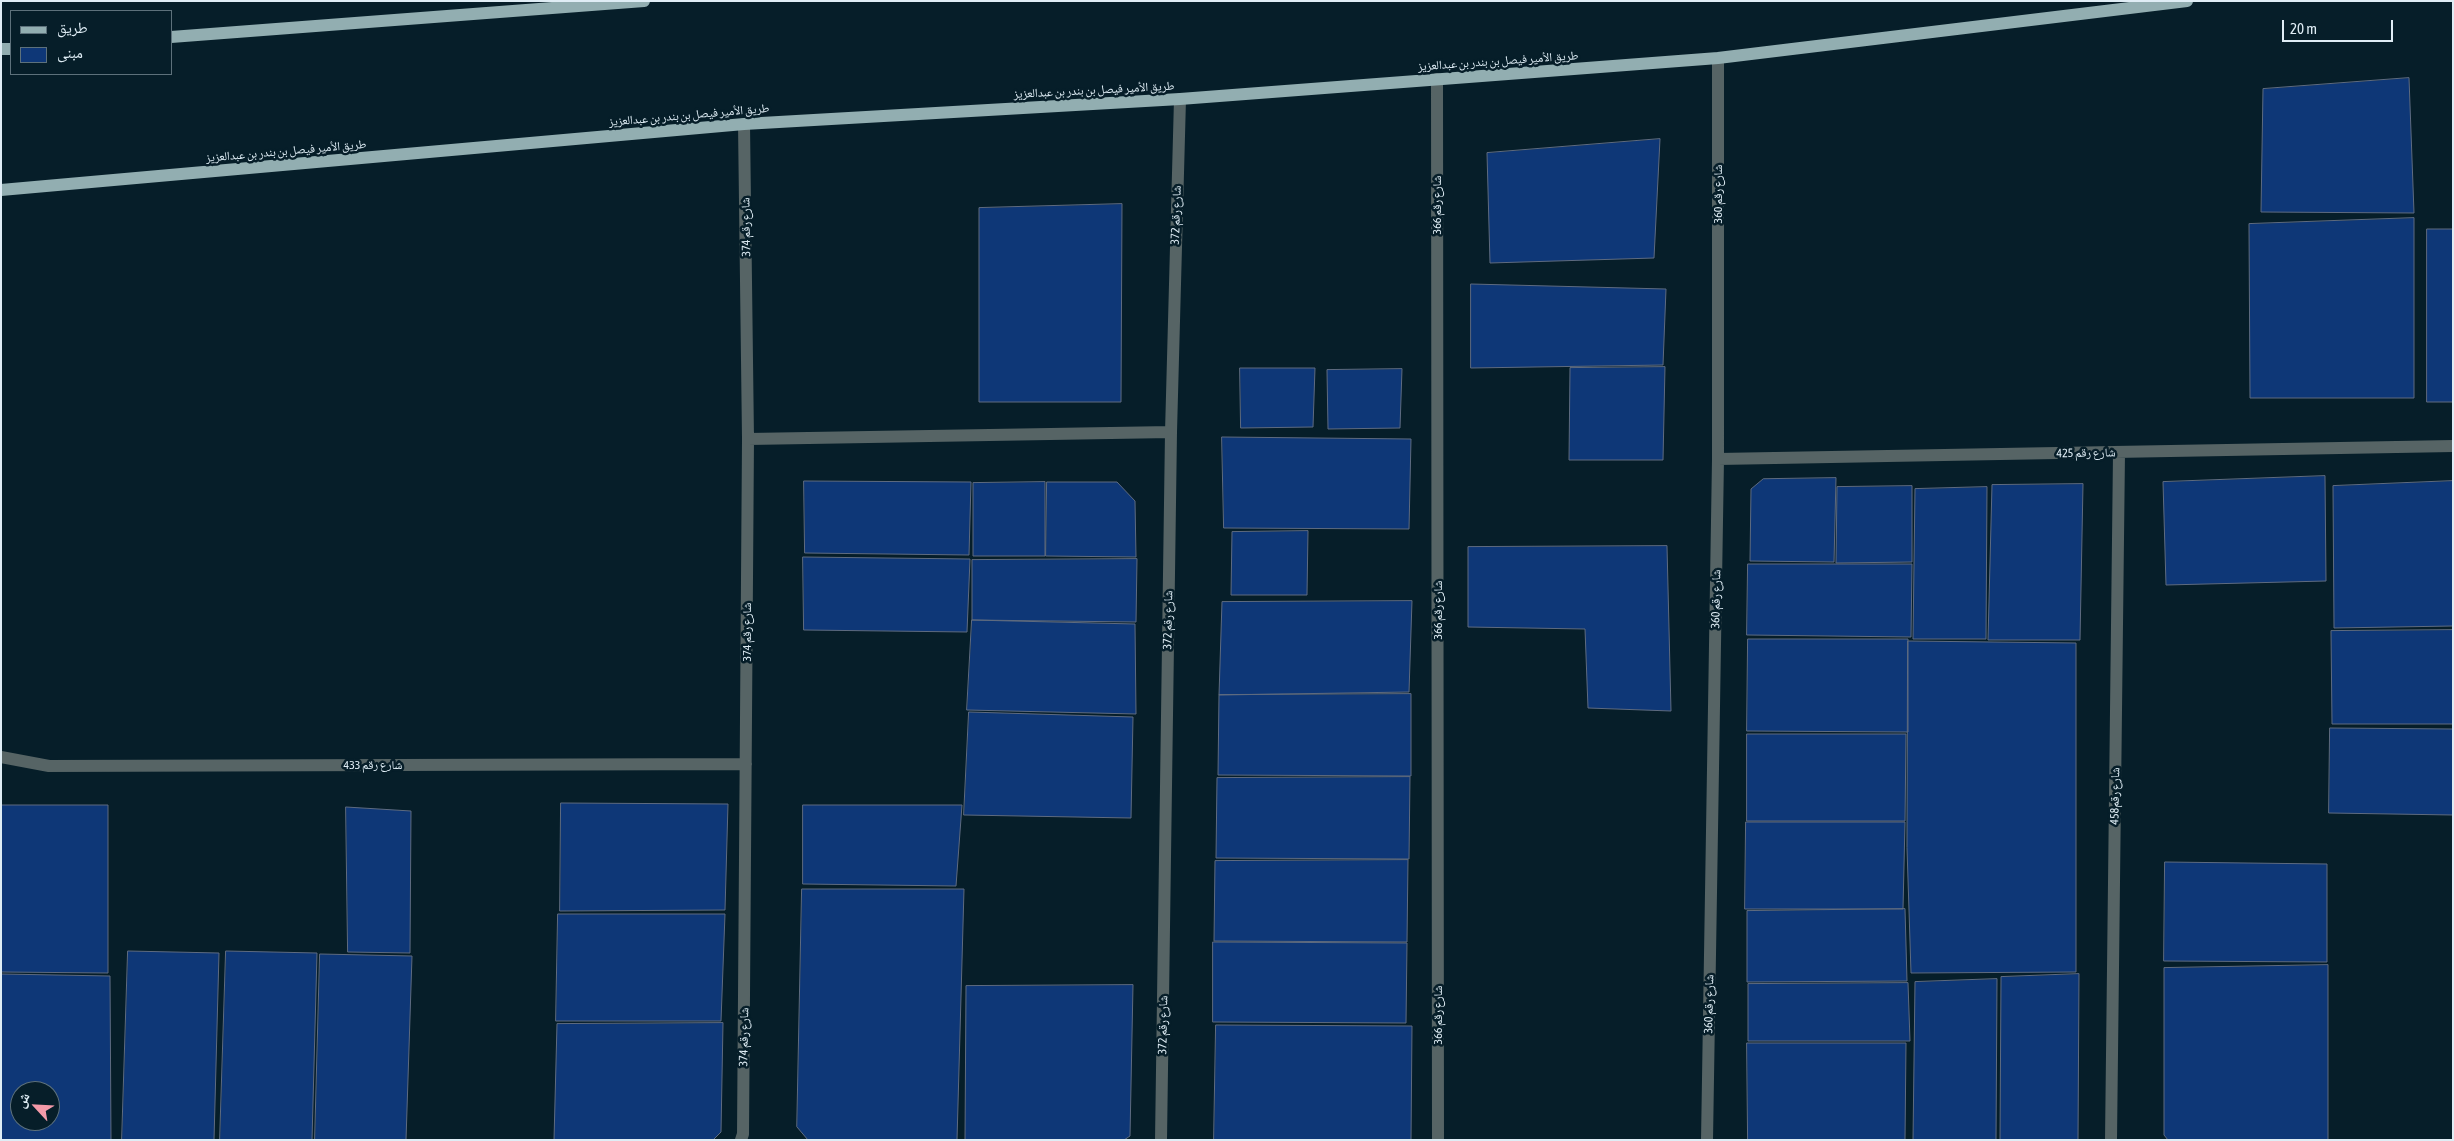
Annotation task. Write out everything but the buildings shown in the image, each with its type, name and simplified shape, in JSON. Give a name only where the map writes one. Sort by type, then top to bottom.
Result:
[{"type":"main road","points":[[172,37],[644,1]]},
{"type":"main road","name":"طريق الأمير فيصل بن بندر بن عبدالعزيز","points":[[1,190],[744,124],[1180,99],[1718,58],[2187,1]]},
{"type":"street","name":"شارع رقم 360","points":[[1707,1140],[1718,459],[1718,58]]},
{"type":"street","name":"شارع رقم 366","points":[[1437,79],[1438,1140]]},
{"type":"street","name":"شارع رقم 372","points":[[1162,1140],[1171,432],[1180,99]]},
{"type":"street","name":"شارع رقم 374","points":[[741,1140],[743,1134],[748,439],[744,124]]},
{"type":"street","points":[[748,439],[1171,432]]},
{"type":"street","name":"شارع رقم 425","points":[[1718,459],[2453,446]]},
{"type":"street","name":"شارع رقم458","points":[[2111,1140],[2119,453]]},
{"type":"street","name":"شارع رقم 433","points":[[1,757],[49,766],[746,764]]}]
